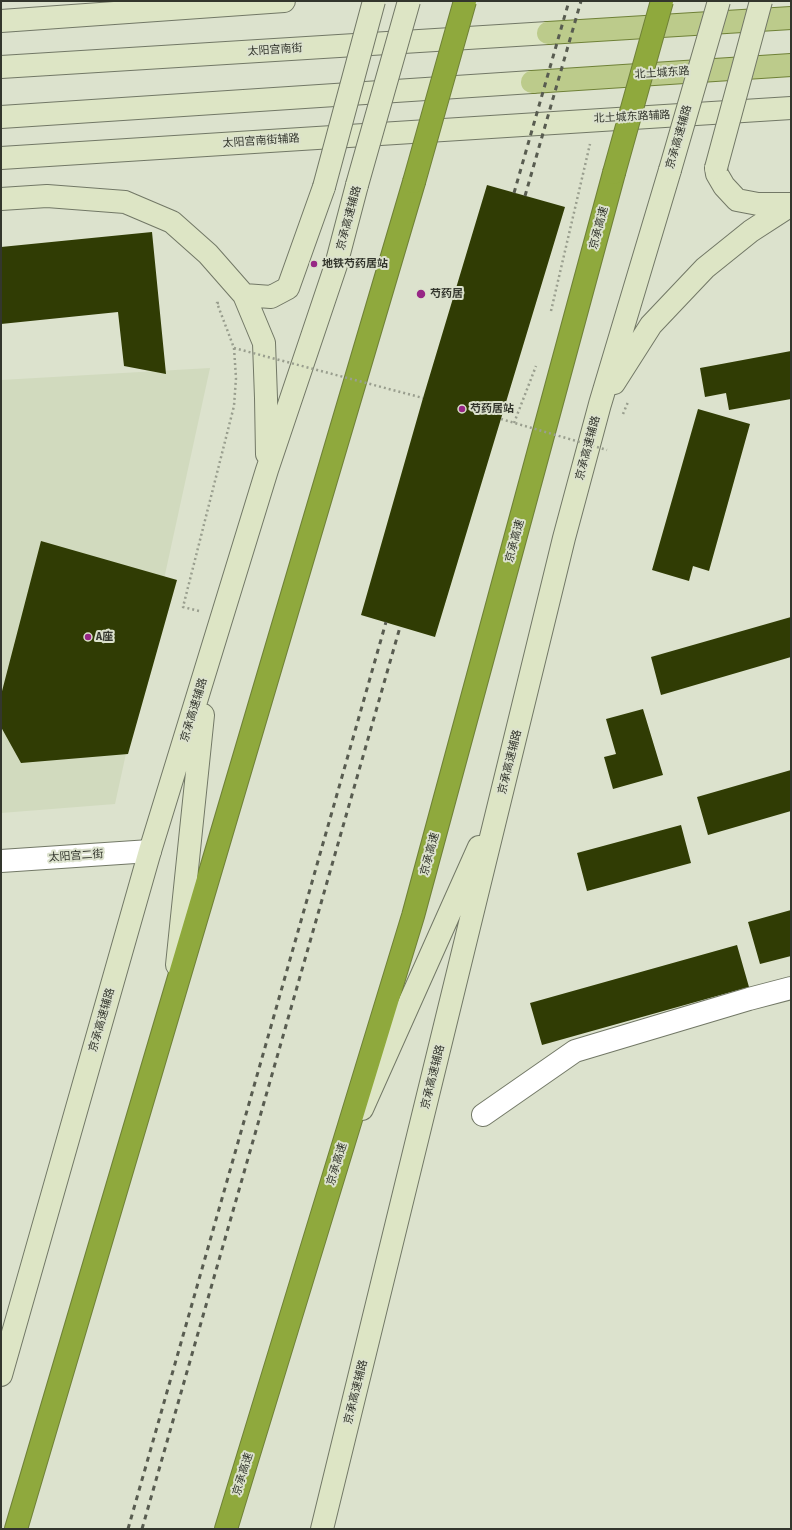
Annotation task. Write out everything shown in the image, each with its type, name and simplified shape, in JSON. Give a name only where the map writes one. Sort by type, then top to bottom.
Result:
[{"type":"highway","points":[[16,1529],[414,182],[464,1]]},
{"type":"highway","name":"京承高速","points":[[226,1529],[413,916],[662,1]]},
{"type":"main road","points":[[548,33],[791,18]]},
{"type":"main road","name":"北土城东路","points":[[532,82],[791,65]]},
{"type":"street","points":[[1,21],[284,1]]},
{"type":"street","points":[[244,295],[271,297],[288,288],[324,187],[374,1]]},
{"type":"street","name":"京承高速辅路","points":[[1,1375],[150,851],[267,470],[336,265],[409,1]]},
{"type":"street","name":"京承高速辅路","points":[[322,1529],[564,538],[600,404],[719,1]]},
{"type":"street","points":[[761,1],[716,168],[717,174],[724,186],[737,200],[758,204],[791,205]]},
{"type":"street","name":"太阳宫南街","points":[[1,67],[548,33]]},
{"type":"street","points":[[1,117],[532,82]]},
{"type":"street","name":"北土城东路辅路","points":[[521,124],[791,108]]},
{"type":"street","name":"太阳宫南街辅路","points":[[1,158],[521,124]]},
{"type":"street","points":[[1,199],[47,196],[125,202],[172,222],[208,254],[244,295],[264,343],[267,470]]},
{"type":"street","points":[[600,404],[651,325],[705,268],[751,231],[791,205]]},
{"type":"street","points":[[174,994],[207,668]]},
{"type":"street","points":[[338,1161],[502,795]]},
{"type":"street","name":"太阳宫二街","points":[[1,861],[150,851]]},
{"type":"street","points":[[483,1115],[575,1051],[791,988]]},
{"type":"path","points":[[550,312],[575,213],[596,119]]},
{"type":"path","points":[[183,607],[234,406],[236,378],[234,348],[217,303]]},
{"type":"path","points":[[234,348],[423,398]]},
{"type":"path","points":[[514,423],[536,365]]},
{"type":"path","points":[[501,420],[607,450]]},
{"type":"shaded area","points":[[210,368],[115,804],[1,813],[1,380]]},
{"type":"building","name":"芍药居站","points":[[487,185],[565,207],[435,637],[361,615],[423,398]]},
{"type":"building","points":[[152,232],[166,374],[124,366],[118,312],[1,324],[1,247]]},
{"type":"building","points":[[791,351],[791,399],[729,410],[726,393],[705,397],[700,368]]},
{"type":"building","points":[[698,409],[750,424],[709,571],[693,566],[689,581],[652,570]]},
{"type":"building","name":"A座","points":[[41,541],[177,580],[128,754],[21,763],[1,727],[1,695]]},
{"type":"building","points":[[791,617],[791,657],[661,695],[651,657]]},
{"type":"building","points":[[643,709],[663,775],[613,789],[604,757],[616,754],[606,719]]},
{"type":"building","points":[[791,770],[791,811],[708,835],[697,797]]},
{"type":"building","points":[[681,825],[691,863],[587,891],[577,853]]},
{"type":"building","points":[[791,910],[791,956],[760,964],[748,922]]},
{"type":"building","points":[[737,945],[749,987],[542,1045],[530,1003]]},
{"type":"railway","points":[[514,193],[569,1]]},
{"type":"railway","points":[[525,196],[581,1]]},
{"type":"railway","points":[[128,1529],[386,622]]},
{"type":"railway","points":[[142,1529],[400,627]]},
{"type":"place","name":"地铁芍药居站","points":[[314,264]]},
{"type":"place","name":"芍药居","points":[[421,294]]},
{"type":"place","name":"芍药居站","points":[[462,409]]},
{"type":"place","name":"A座","points":[[88,637]]}]
